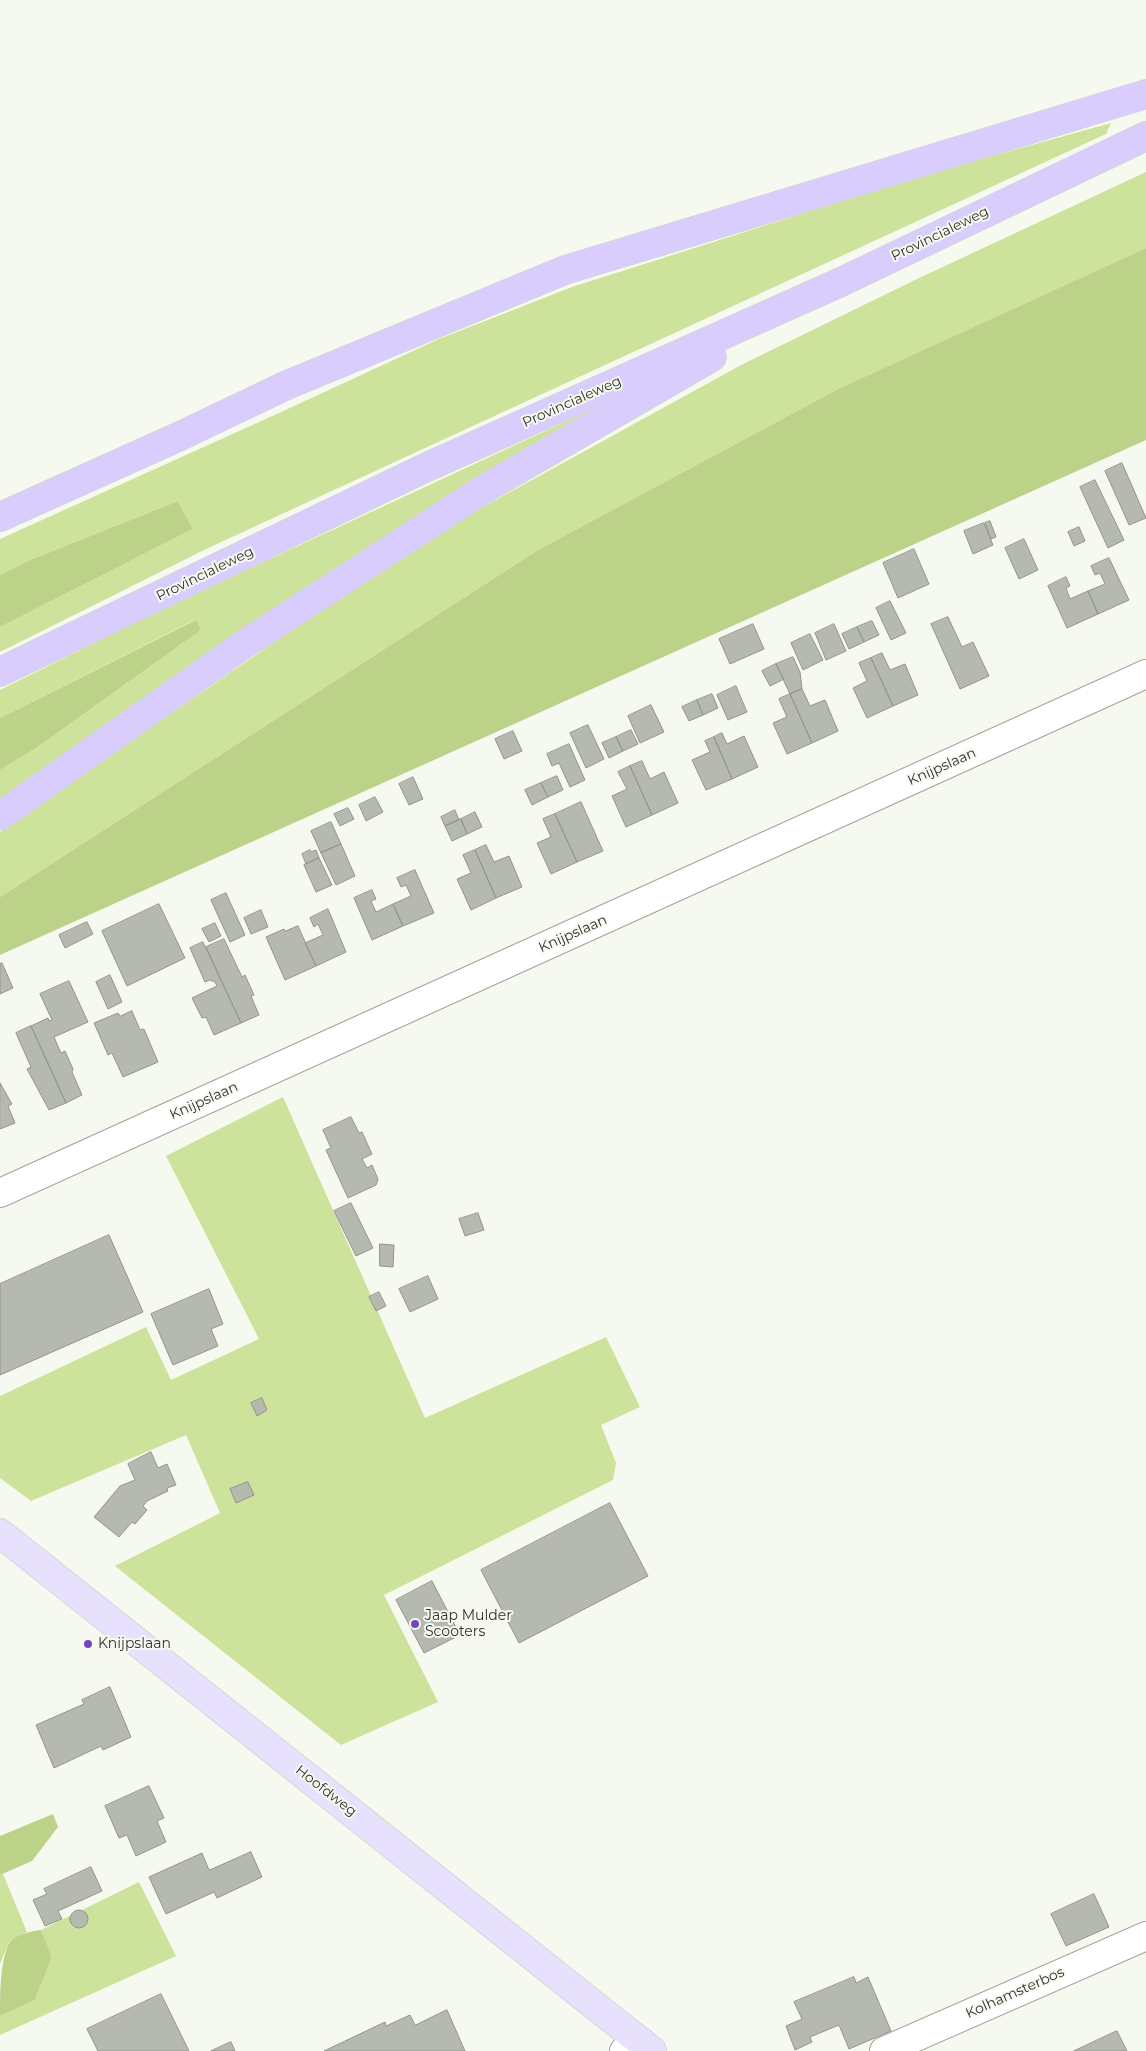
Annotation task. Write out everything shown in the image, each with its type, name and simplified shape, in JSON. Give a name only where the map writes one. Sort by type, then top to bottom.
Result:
[{"type":"highway","points":[[0,517],[178,436],[286,384],[566,270],[1146,94]]},
{"type":"highway","name":"Provincialeweg","points":[[0,672],[427,467],[841,282],[1146,136]]},
{"type":"highway","points":[[0,816],[243,646],[484,489],[841,282]]},
{"type":"main road","name":"Hoofdweg","points":[[0,1533],[639,2048]]},
{"type":"street","name":"Knijpslaan","points":[[0,1193],[1146,674]]},
{"type":"street","name":"Kolhamsterbos","points":[[884,2051],[1146,1936]]},
{"type":"green space","points":[[1111,123],[1106,134],[206,549],[0,652],[0,627],[193,529],[178,501],[30,560],[0,575],[0,539],[439,339],[572,287],[924,175]]},
{"type":"green space","points":[[1146,172],[1146,248],[840,388],[538,550],[0,897],[0,832],[337,599],[472,513],[743,364],[917,279]]},
{"type":"green space","points":[[1146,248],[1146,440],[0,955],[0,897],[538,550],[840,388]]},
{"type":"green space","points":[[627,393],[0,802],[0,770],[36,748],[201,630],[195,620],[0,718],[0,690],[169,606]]},
{"type":"green space","points":[[178,501],[193,529],[0,627],[0,575],[30,560]]},
{"type":"green space","points":[[196,620],[201,630],[36,748],[0,770],[0,718]]},
{"type":"green space","points":[[283,1097],[425,1418],[606,1337],[640,1407],[601,1425],[616,1463],[613,1480],[384,1595],[438,1702],[341,1745],[115,1566],[220,1513],[186,1435],[31,1501],[0,1478],[0,1396],[146,1327],[171,1380],[259,1339],[166,1156]]},
{"type":"green space","points":[[53,1814],[58,1827],[32,1861],[0,1875],[0,1836]]},
{"type":"green space","points":[[3,1874],[27,1932],[9,1942],[0,1964],[0,1875]]},
{"type":"green space","points":[[139,1882],[176,1956],[0,2035],[0,2016],[35,2000],[52,1957],[41,1930]]},
{"type":"green space","points":[[41,1930],[52,1957],[35,2000],[0,2016],[2,1969],[9,1943],[28,1932]]},
{"type":"building","points":[[1122,463],[1146,518],[1129,525],[1105,471]]},
{"type":"building","points":[[1095,480],[1124,540],[1108,548],[1080,487]]},
{"type":"building","points":[[990,521],[996,537],[991,539],[985,523]]},
{"type":"building","points":[[984,523],[993,545],[973,554],[964,531]]},
{"type":"building","points":[[1079,527],[1085,541],[1074,546],[1068,532]]},
{"type":"building","points":[[1024,539],[1038,570],[1019,579],[1005,548]]},
{"type":"building","points":[[914,549],[929,584],[898,598],[883,563]]},
{"type":"building","points":[[1109,558],[1129,600],[1098,614],[1088,591],[1105,584],[1100,573],[1095,575],[1091,566]]},
{"type":"building","points":[[1066,577],[1070,586],[1066,588],[1070,599],[1088,591],[1098,614],[1067,628],[1048,586]]},
{"type":"building","points":[[890,601],[906,633],[891,640],[876,608]]},
{"type":"building","points":[[948,617],[962,647],[973,642],[989,676],[960,689],[931,624]]},
{"type":"building","points":[[872,621],[879,635],[864,642],[857,627]]},
{"type":"building","points":[[753,624],[764,649],[730,664],[719,639]]},
{"type":"building","points":[[834,624],[846,651],[826,660],[815,633]]},
{"type":"building","points":[[857,627],[864,642],[849,649],[842,634]]},
{"type":"building","points":[[810,634],[823,660],[803,670],[791,643]]},
{"type":"building","points":[[882,653],[890,670],[905,664],[918,695],[893,706],[871,658]]},
{"type":"building","points":[[793,657],[800,672],[802,689],[790,694],[776,664]]},
{"type":"building","points":[[871,658],[893,706],[867,718],[853,688],[867,681],[859,663]]},
{"type":"building","points":[[776,664],[784,679],[770,686],[762,671]]},
{"type":"building","points":[[736,686],[747,712],[728,720],[717,695]]},
{"type":"building","points":[[802,689],[810,706],[825,700],[838,731],[812,743],[790,694]]},
{"type":"building","points":[[712,694],[718,708],[703,715],[697,700]]},
{"type":"building","points":[[790,694],[812,743],[787,754],[773,723],[787,717],[779,699]]},
{"type":"building","points":[[697,700],[703,715],[689,721],[682,707]]},
{"type":"building","points":[[651,705],[664,732],[640,743],[628,716]]},
{"type":"building","points":[[588,725],[604,759],[586,768],[570,733]]},
{"type":"building","points":[[631,730],[638,744],[623,751],[616,737]]},
{"type":"building","points":[[513,731],[522,751],[504,759],[495,739]]},
{"type":"building","points":[[722,733],[727,744],[744,736],[758,767],[732,779],[714,737]]},
{"type":"building","points":[[616,737],[623,751],[609,758],[602,743]]},
{"type":"building","points":[[714,737],[732,779],[706,790],[692,760],[710,752],[705,741]]},
{"type":"building","points":[[569,744],[585,780],[570,787],[559,763],[552,766],[547,754]]},
{"type":"building","points":[[642,761],[650,779],[664,772],[678,803],[652,815],[630,766]]},
{"type":"building","points":[[630,766],[652,815],[626,827],[612,796],[627,789],[618,772]]},
{"type":"building","points":[[557,776],[563,790],[548,797],[541,783]]},
{"type":"building","points":[[413,777],[423,799],[409,805],[399,784]]},
{"type":"building","points":[[541,783],[548,797],[532,805],[525,790]]},
{"type":"building","points":[[375,797],[383,812],[366,821],[359,805]]},
{"type":"building","points":[[581,802],[603,851],[577,862],[555,814]]},
{"type":"building","points":[[348,808],[354,819],[340,826],[334,814]]},
{"type":"building","points":[[455,810],[459,820],[445,826],[441,817]]},
{"type":"building","points":[[475,812],[482,827],[467,834],[461,819]]},
{"type":"building","points":[[555,814],[577,862],[551,874],[537,843],[551,837],[543,819]]},
{"type":"building","points":[[461,819],[467,834],[452,841],[445,826]]},
{"type":"building","points":[[331,822],[341,844],[321,853],[311,831]]},
{"type":"building","points":[[341,844],[355,876],[336,885],[321,853]]},
{"type":"building","points":[[486,845],[494,862],[509,856],[522,887],[496,898],[475,850]]},
{"type":"building","points":[[310,850],[311,852],[316,850],[319,858],[306,864],[302,854]]},
{"type":"building","points":[[475,850],[496,898],[471,910],[457,879],[471,873],[463,855]]},
{"type":"building","points":[[319,858],[332,885],[316,892],[304,865]]},
{"type":"building","points":[[415,870],[434,913],[403,926],[393,904],[411,896],[406,885],[401,887],[397,878]]},
{"type":"building","points":[[372,890],[376,899],[371,901],[376,912],[393,904],[403,926],[372,940],[354,898]]},
{"type":"building","points":[[226,893],[245,935],[230,942],[211,900]]},
{"type":"building","points":[[159,904],[185,958],[127,986],[102,931]]},
{"type":"building","points":[[328,909],[346,952],[316,966],[305,943],[323,935],[318,924],[314,927],[310,918]]},
{"type":"building","points":[[261,910],[268,927],[251,934],[244,918]]},
{"type":"building","points":[[87,922],[93,934],[65,948],[59,935]]},
{"type":"building","points":[[215,923],[221,936],[209,942],[202,929]]},
{"type":"building","points":[[298,926],[316,966],[285,980],[266,937],[284,929],[285,931]]},
{"type":"building","points":[[224,939],[242,977],[245,975],[254,995],[251,996],[259,1015],[241,1023],[206,947]]},
{"type":"building","points":[[203,942],[241,1023],[214,1035],[206,1017],[202,1018],[192,998],[217,986],[215,982],[210,980],[205,982],[190,948]]},
{"type":"building","points":[[2,963],[13,988],[0,994],[0,964]]},
{"type":"building","points":[[110,975],[122,1002],[108,1009],[96,982]]},
{"type":"building","points":[[69,981],[88,1022],[54,1037],[61,1053],[65,1051],[82,1095],[66,1103],[31,1026],[48,1018],[49,1021],[52,1020],[40,994]]},
{"type":"building","points":[[132,1011],[140,1030],[144,1029],[158,1062],[123,1077],[112,1053],[108,1055],[94,1023],[118,1013],[120,1016]]},
{"type":"building","points":[[31,1026],[66,1103],[49,1110],[27,1069],[31,1067],[16,1033]]},
{"type":"building","points":[[0,1083],[12,1104],[8,1106],[15,1123],[0,1129]]},
{"type":"building","points":[[351,1117],[359,1133],[362,1132],[372,1154],[362,1159],[367,1168],[372,1165],[378,1179],[376,1185],[348,1198],[326,1150],[331,1148],[323,1130]]},
{"type":"building","points":[[351,1203],[373,1248],[356,1256],[334,1211]]},
{"type":"building","points":[[478,1213],[484,1230],[465,1236],[459,1219]]},
{"type":"building","points":[[109,1235],[143,1312],[0,1375],[0,1284]]},
{"type":"building","points":[[380,1244],[394,1245],[393,1267],[380,1266]]},
{"type":"building","points":[[428,1276],[438,1299],[410,1312],[399,1289]]},
{"type":"building","points":[[209,1289],[223,1324],[211,1329],[218,1346],[173,1365],[151,1314]]},
{"type":"building","points":[[379,1292],[386,1306],[376,1311],[369,1297]]},
{"type":"building","points":[[262,1398],[267,1410],[257,1416],[251,1403]]},
{"type":"building","points":[[151,1452],[158,1468],[167,1464],[176,1485],[167,1488],[168,1491],[147,1501],[143,1506],[147,1510],[135,1524],[132,1522],[119,1537],[94,1517],[120,1486],[135,1480],[128,1464]]},
{"type":"building","points":[[248,1482],[254,1495],[236,1503],[230,1489]]},
{"type":"building","points":[[610,1503],[648,1576],[519,1643],[481,1570]]},
{"type":"building","points":[[432,1581],[460,1635],[424,1653],[396,1600]]},
{"type":"building","points":[[110,1687],[131,1737],[103,1750],[101,1746],[54,1768],[36,1725],[84,1704],[82,1700]]},
{"type":"building","points":[[149,1786],[164,1818],[157,1821],[166,1842],[136,1856],[127,1835],[119,1838],[105,1806]]},
{"type":"building","points":[[251,1852],[262,1877],[217,1898],[214,1892],[166,1914],[149,1877],[202,1853],[209,1870]]},
{"type":"building","points":[[91,1867],[102,1891],[58,1911],[62,1919],[45,1926],[33,1900],[47,1894],[44,1889]]},
{"type":"building","points":[[1094,1894],[1109,1927],[1066,1946],[1051,1914]]},
{"type":"building","points":[[75,1910],[83,1910],[88,1915],[86,1926],[75,1928],[70,1923],[70,1915]]},
{"type":"building","points":[[854,1977],[856,1983],[868,1977],[891,2031],[849,2049],[839,2025],[810,2037],[812,2042],[795,2050],[786,2026],[802,2019],[794,2002]]},
{"type":"building","points":[[161,1994],[189,2051],[98,2051],[87,2029]]},
{"type":"building","points":[[447,2010],[465,2051],[324,2051],[385,2022],[386,2026],[410,2015],[415,2025]]},
{"type":"building","points":[[1117,2031],[1127,2051],[1074,2051]]},
{"type":"building","points":[[231,2042],[235,2051],[211,2051]]},
{"type":"place","name":"Jaap Mulder Scooters","points":[[415,1624]]},
{"type":"place","name":"Knijpslaan","points":[[88,1644]]}]
